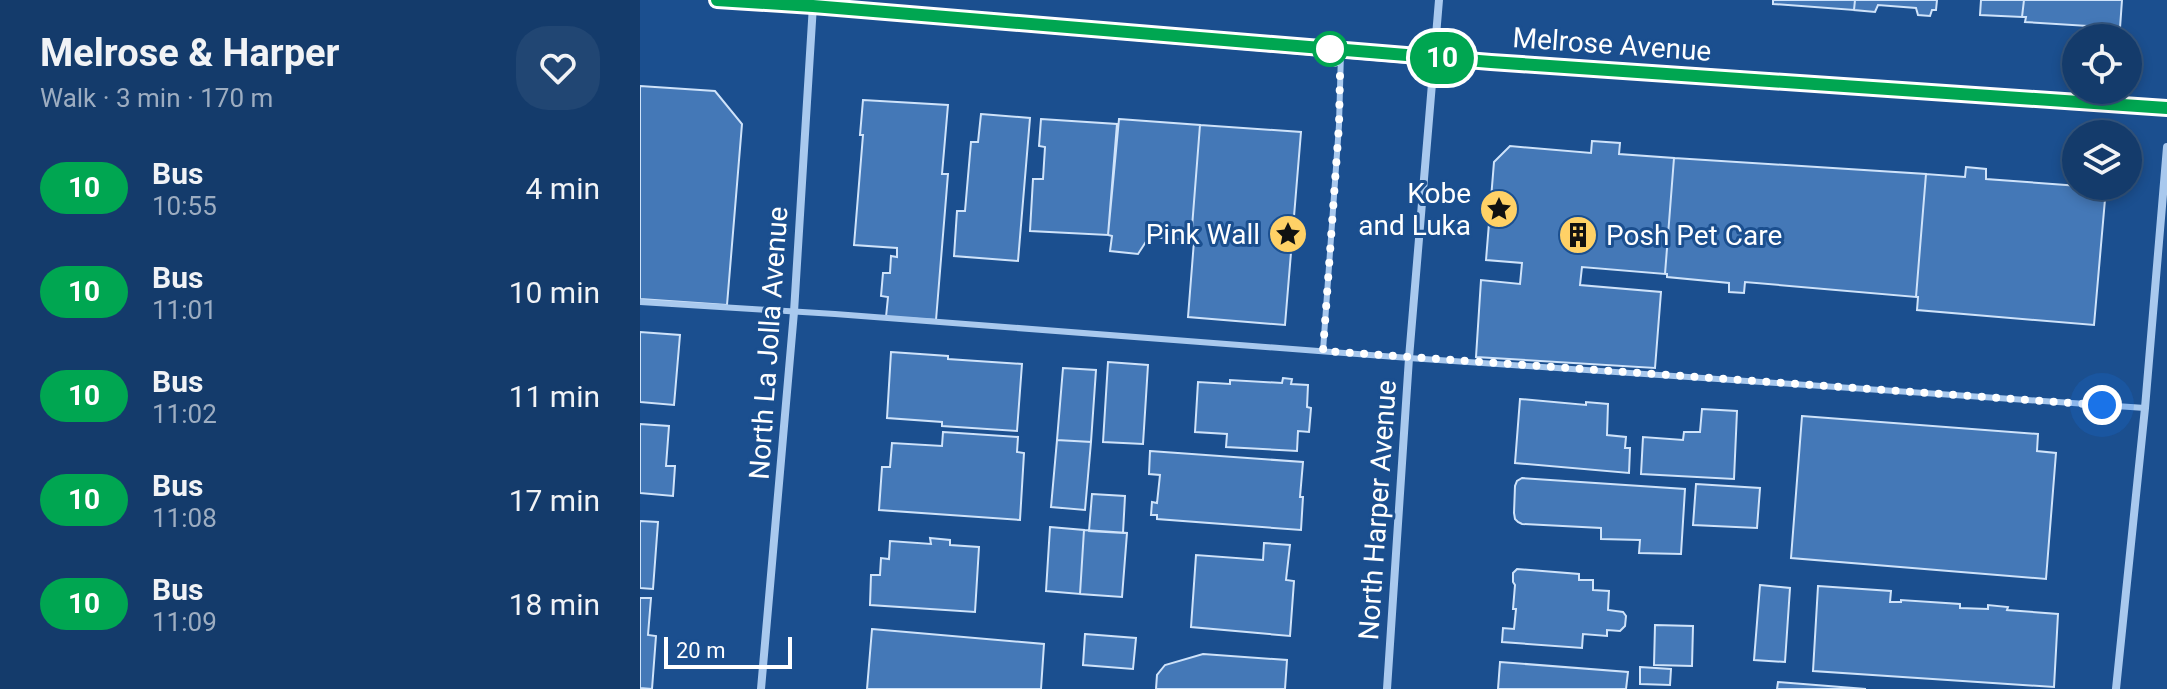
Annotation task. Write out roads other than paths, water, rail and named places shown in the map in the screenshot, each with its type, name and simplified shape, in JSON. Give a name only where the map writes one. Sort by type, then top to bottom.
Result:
[{"type":"main road","name":"Melrose Avenue","points":[[718,0],[814,3],[1434,58],[2167,108]]},
{"type":"street","name":"North Harper Avenue","points":[[1387,689],[1409,358],[1439,0]]},
{"type":"street","name":"North La Jolla Avenue","points":[[761,689],[794,312],[814,3]]},
{"type":"street","points":[[2116,689],[2145,408],[2167,147]]},
{"type":"lane","points":[[1323,351],[1339,125],[1341,50]]},
{"type":"lane","points":[[640,302],[2145,408]]},
{"type":"place","name":"Kobe and Luka","points":[[1499,209]]},
{"type":"place","name":"Pink Wall","points":[[1288,234]]},
{"type":"place","name":"Posh Pet Care","points":[[1578,235]]}]
